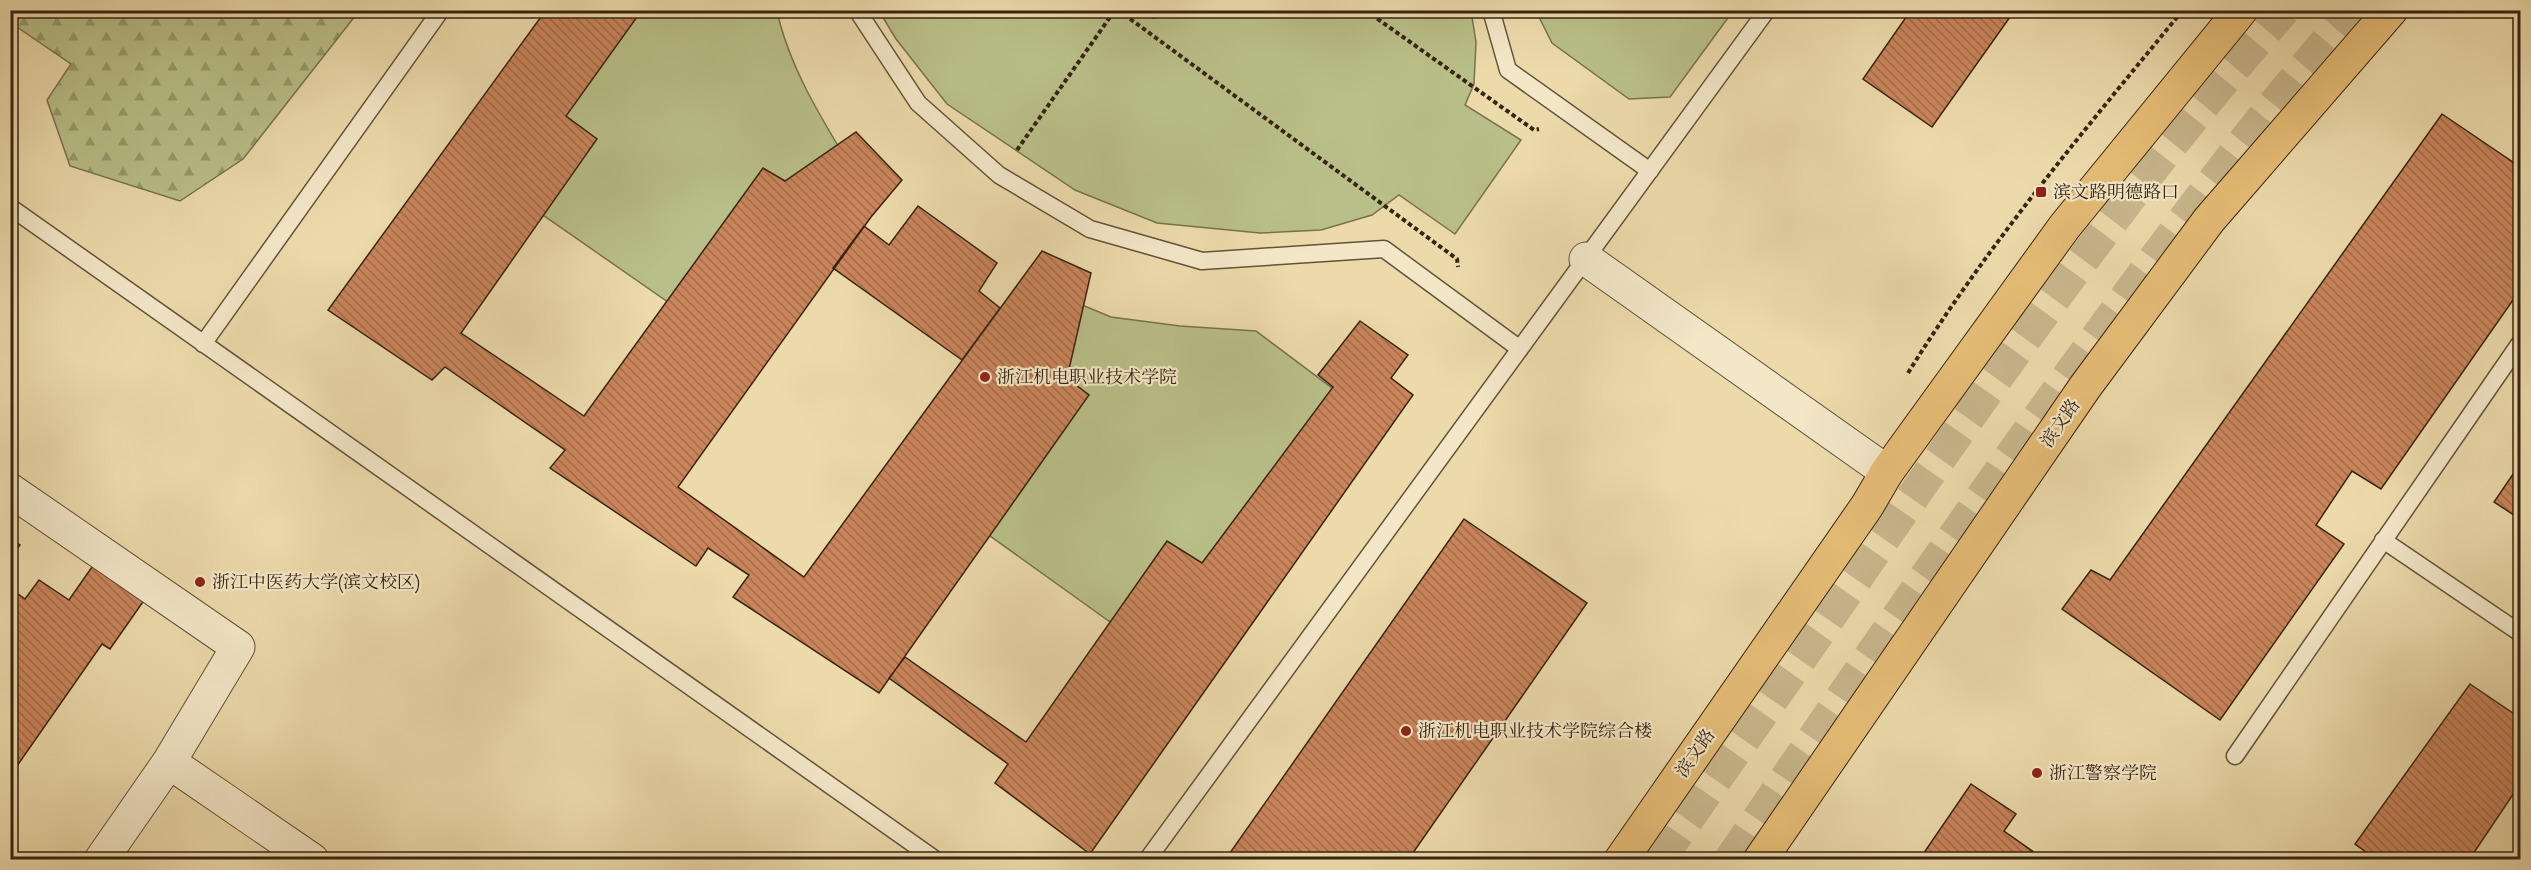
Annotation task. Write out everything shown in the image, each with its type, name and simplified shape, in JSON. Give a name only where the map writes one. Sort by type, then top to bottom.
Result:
[{"type":"main road","name":"滨文路","points":[[1621,860],[1867,506],[1887,472],[2065,226],[2241,10]]},
{"type":"main road","name":"滨文路","points":[[1760,860],[2085,387],[2209,220],[2391,10]]},
{"type":"street","points":[[1586,259],[1887,472]]},
{"type":"street","points":[[10,490],[238,647],[169,762],[101,860]]},
{"type":"street","points":[[169,762],[312,860]]},
{"type":"lane","points":[[203,344],[441,10]]},
{"type":"lane","points":[[858,10],[918,103],[999,175],[1090,229],[1202,261],[1384,249],[1520,349]]},
{"type":"lane","points":[[1491,10],[1508,70],[1650,171]]},
{"type":"lane","points":[[1147,860],[1767,10]]},
{"type":"lane","points":[[10,207],[936,860]]},
{"type":"lane","points":[[2235,756],[2520,343]]},
{"type":"lane","points":[[2384,540],[2520,633]]},
{"type":"path","points":[[999,175],[1117,10],[1457,259],[1460,305]]},
{"type":"path","points":[[1123,10],[1152,17],[1182,10]]},
{"type":"path","points":[[1365,10],[1534,130],[1581,122]]},
{"type":"green space","points":[[17,10],[359,11],[243,159],[180,201],[70,166],[47,100],[71,64],[14,25]]},
{"type":"green space","points":[[612,10],[777,11],[797,71],[849,164],[711,332],[494,181]]},
{"type":"green space","points":[[879,11],[1471,11],[1476,42],[1474,84],[1465,105],[1521,140],[1455,234],[1399,195],[1372,215],[1321,230],[1260,233],[1157,223],[1075,190],[947,104],[896,39]]},
{"type":"green space","points":[[1536,11],[1733,11],[1670,97],[1629,99],[1552,43]]},
{"type":"green space","points":[[1063,297],[1111,317],[1180,326],[1256,331],[1352,403],[1152,652],[930,493]]},
{"type":"building","points":[[546,10],[642,10],[566,116],[597,139],[461,333],[584,416],[763,168],[785,181],[856,132],[902,180],[871,217],[678,487],[804,577],[1042,251],[1091,273],[1067,378],[1089,395],[879,693],[733,597],[749,575],[708,548],[696,566],[550,468],[565,450],[445,367],[432,380],[328,310]]},
{"type":"building","points":[[1669,10],[1685,10],[1680,18]]},
{"type":"building","points":[[1911,10],[2015,10],[1932,127],[1863,79]]},
{"type":"building","points":[[2442,114],[2520,167],[2520,290],[2381,489],[2352,471],[2316,525],[2344,544],[2220,720],[2062,609],[2091,570],[2110,580]]},
{"type":"building","points":[[918,206],[997,263],[979,291],[1000,308],[962,360],[833,268],[864,226],[889,245]]},
{"type":"building","points":[[1360,321],[1408,355],[1391,378],[1413,395],[1090,854],[995,783],[1008,764],[889,678],[905,657],[1026,742],[1167,541],[1202,563],[1333,387],[1318,375]]},
{"type":"building","points":[[2520,464],[2520,519],[2494,502]]},
{"type":"building","name":"浙江机电职业技术学院综合楼","points":[[1464,519],[1587,603],[1408,860],[1225,860]]},
{"type":"building","points":[[10,538],[20,545],[10,558]]},
{"type":"building","points":[[94,564],[145,599],[110,649],[102,644],[10,776],[10,620],[13,616],[10,614],[10,588],[25,599],[39,580],[69,600]]},
{"type":"building","points":[[2470,684],[2520,718],[2520,784],[2469,860],[2377,860],[2355,844]]},
{"type":"building","points":[[1971,784],[2016,814],[2004,831],[2045,860],[1919,860]]},
{"type":"tunnel","points":[[1659,860],[2022,343],[2175,140],[2284,10]]},
{"type":"tunnel","points":[[1730,860],[1871,655],[2111,318],[2229,161],[2354,10]]},
{"type":"place","name":"滨文路明德路口","points":[[2041,192]]},
{"type":"place","name":"浙江机电职业技术学院","points":[[985,377]]},
{"type":"place","name":"浙江中医药大学(滨文校区)","points":[[200,582]]},
{"type":"place","name":"浙江机电职业技术学院综合楼","points":[[1406,731]]},
{"type":"place","name":"浙江警察学院","points":[[2037,773]]}]
